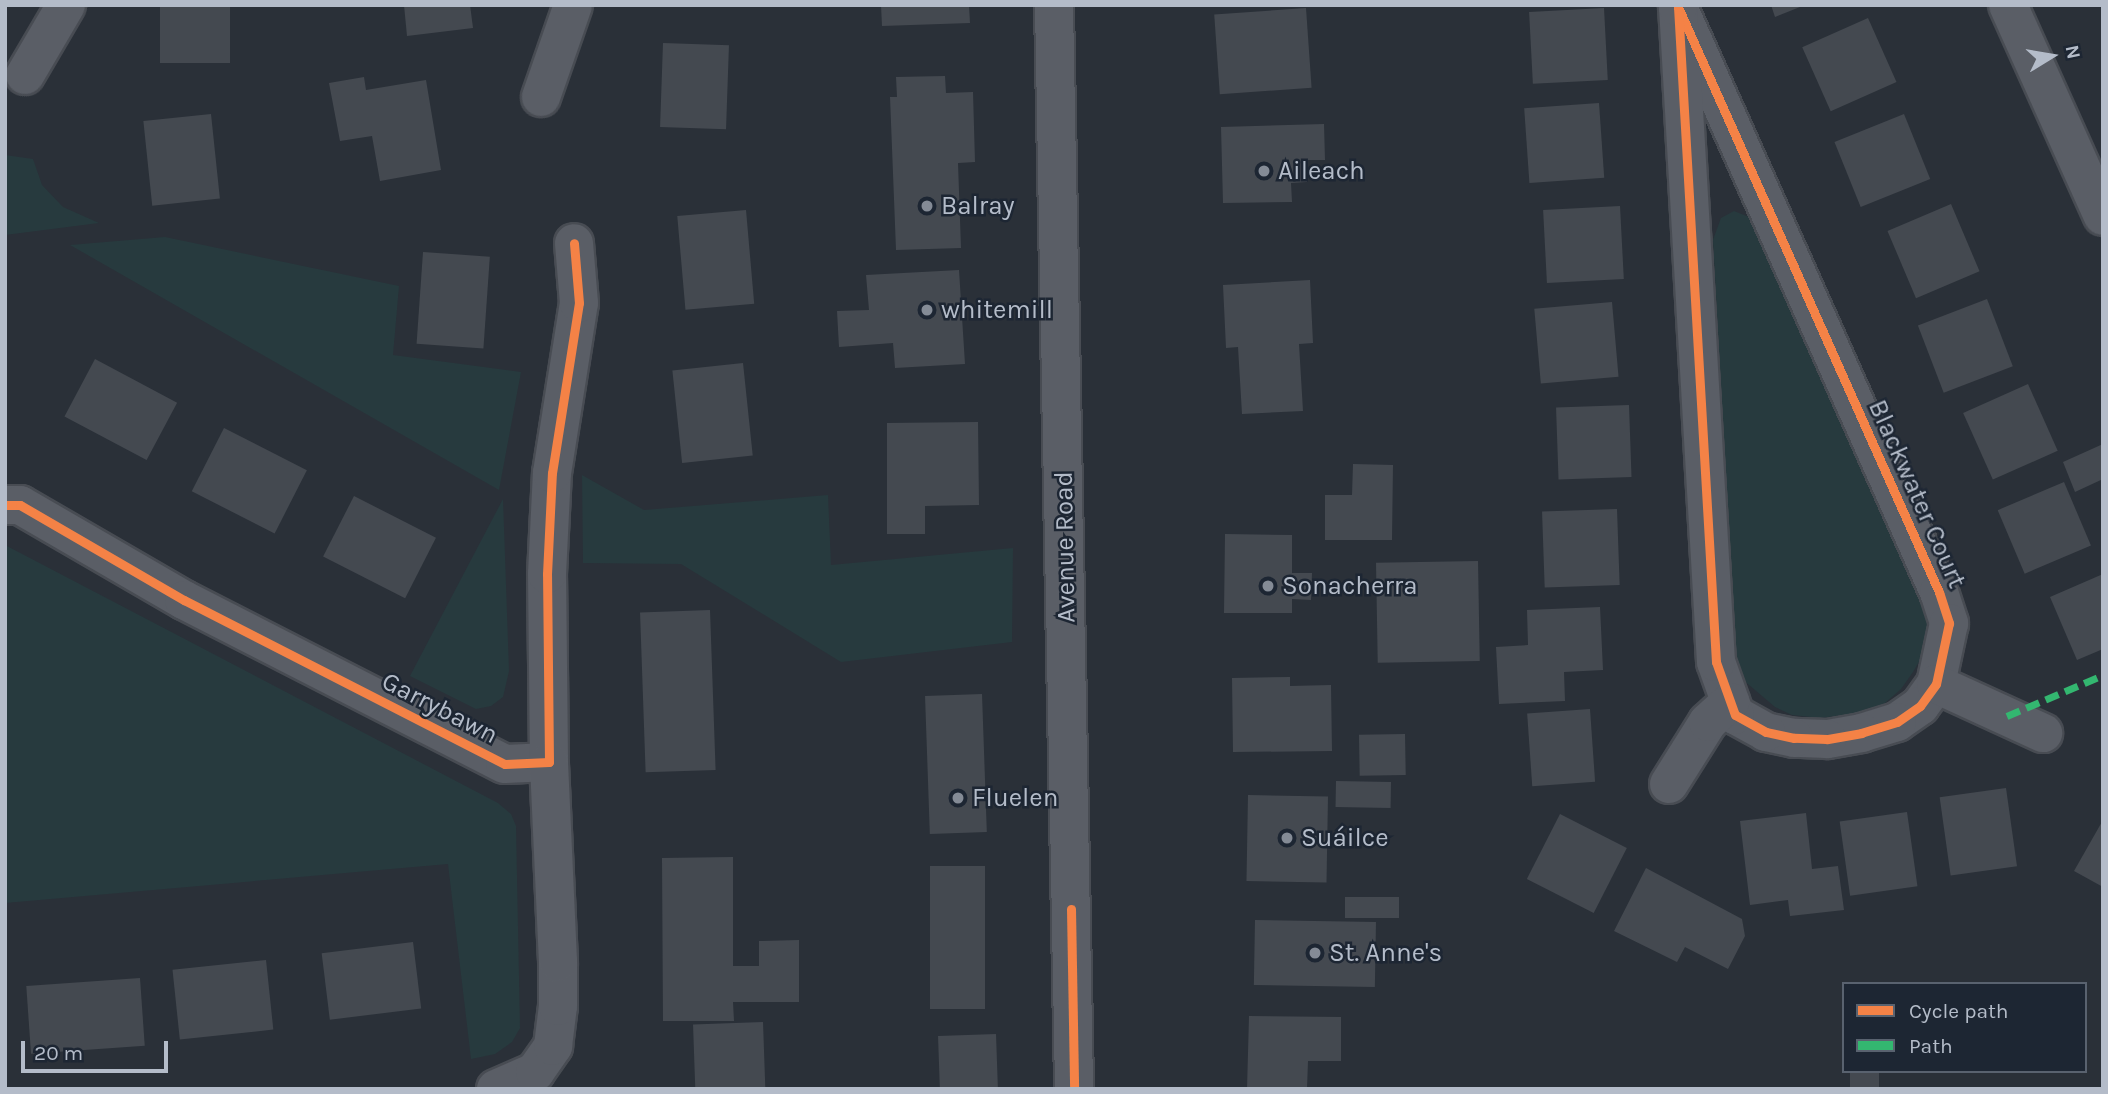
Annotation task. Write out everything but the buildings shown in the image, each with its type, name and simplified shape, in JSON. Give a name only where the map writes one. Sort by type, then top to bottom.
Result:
[{"type":"street","points":[[25,75],[66,5]]},
{"type":"street","points":[[541,97],[573,5]]},
{"type":"street","name":"Avenue Road","points":[[1054,5],[1074,1089]]},
{"type":"street","points":[[2008,5],[2103,216]]},
{"type":"street","name":"Blackwater Court","points":[[1678,6],[1939,592],[1949,623],[1936,684],[1920,706],[1897,722],[1827,739],[1794,738],[1766,732],[1735,715],[1716,662],[1678,6]]},
{"type":"street","points":[[496,1089],[535,1072],[553,1046],[558,1006],[549,762],[547,574],[552,473],[579,303],[573,243]]},
{"type":"street","name":"Garrybawn","points":[[5,505],[20,505],[184,600],[505,764],[549,762]]},
{"type":"street","points":[[1936,684],[2043,733]]},
{"type":"street","points":[[1669,784],[1708,722],[1730,702]]},
{"type":"green space","points":[[5,155],[33,159],[42,185],[63,207],[99,223],[5,235]]},
{"type":"green space","points":[[1734,211],[1749,217],[1758,230],[1926,614],[1930,631],[1923,655],[1913,672],[1901,689],[1885,703],[1867,712],[1820,718],[1792,715],[1775,707],[1742,679],[1736,663],[1713,240],[1721,218]]},
{"type":"green space","points":[[165,237],[399,286],[393,355],[521,372],[499,490],[70,245]]},
{"type":"green space","points":[[582,475],[644,510],[828,495],[831,565],[1013,548],[1012,642],[841,662],[681,564],[583,563]]},
{"type":"green space","points":[[503,499],[509,671],[503,697],[491,706],[476,709],[410,676]]},
{"type":"green space","points":[[5,545],[498,803],[511,814],[516,826],[520,1028],[512,1042],[495,1054],[471,1059],[448,864],[5,903]]},
{"type":"marked path","points":[[2007,716],[2103,675]]},
{"type":"cycle path","points":[[1678,5],[1678,7],[1716,662],[1735,715],[1766,732],[1794,738],[1827,739],[1862,733],[1897,722],[1920,706],[1936,684],[1949,623],[1939,592],[1678,7]]},
{"type":"cycle path","points":[[5,505],[20,505],[184,600],[505,764],[549,762],[547,574],[552,473],[579,303],[574,243]]},
{"type":"cycle path","points":[[1071,909],[1074,1089]]},
{"type":"place","name":"Aileach","points":[[1264,171]]},
{"type":"place","name":"Balray","points":[[927,206]]},
{"type":"place","name":"whitemill","points":[[927,310]]},
{"type":"place","name":"Sonacherra","points":[[1268,586]]},
{"type":"place","name":"Fluelen","points":[[958,798]]},
{"type":"place","name":"Suáilce","points":[[1287,838]]},
{"type":"place","name":"St. Anne's","points":[[1315,953]]}]
